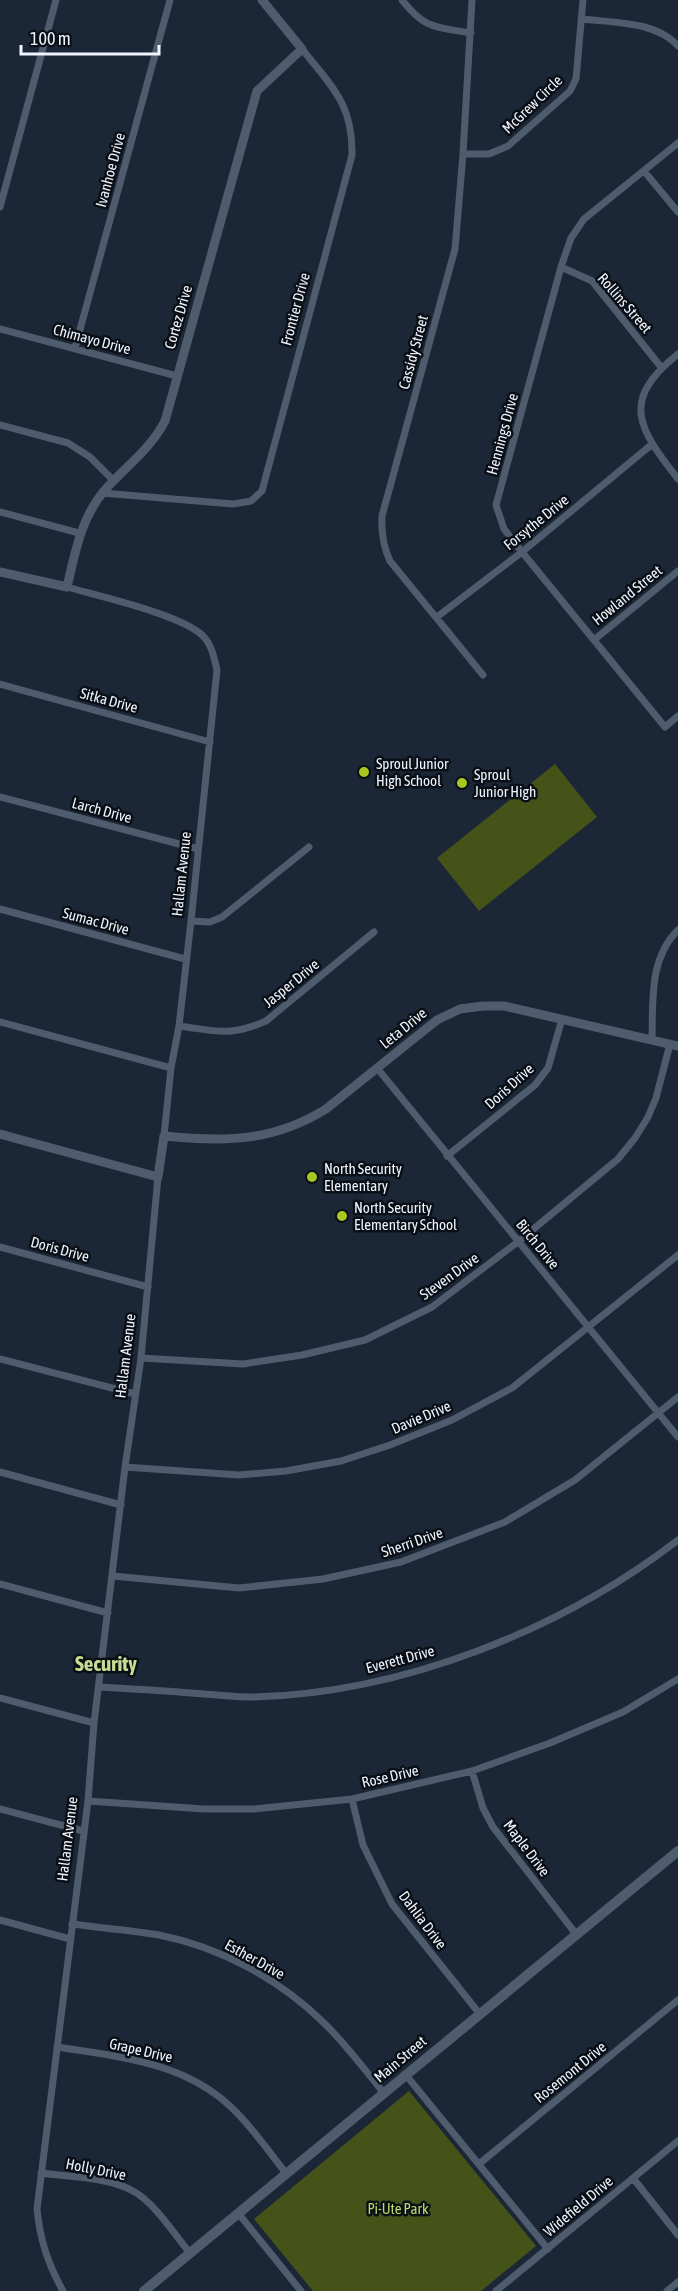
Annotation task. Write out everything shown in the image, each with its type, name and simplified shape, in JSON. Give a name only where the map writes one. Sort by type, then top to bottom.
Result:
[{"type":"main road","name":"Main Street","points":[[144,2291],[678,1851]]},
{"type":"street","points":[[0,207],[56,0]]},
{"type":"street","name":"Ivanhoe Drive","points":[[75,348],[170,0]]},
{"type":"street","name":"Frontier Drive","points":[[102,493],[233,504],[250,501],[262,491],[352,155],[352,133],[342,101],[262,0]]},
{"type":"street","points":[[402,0],[415,16],[428,26],[471,33]]},
{"type":"street","name":"Cassidy Street","points":[[472,0],[464,154],[455,249],[382,516],[381,534],[384,549],[390,561],[483,675]]},
{"type":"street","name":"McGrew Circle","points":[[464,154],[489,154],[508,146],[570,91],[576,79],[583,0]]},
{"type":"street","points":[[582,19],[651,28],[671,38],[678,46]]},
{"type":"street","name":"Cortez Drive","points":[[67,587],[79,533],[102,493],[155,440],[165,421],[257,91],[302,49]]},
{"type":"street","name":"Hennings Drive","points":[[678,143],[584,219],[571,238],[496,505],[504,529],[664,727],[678,716]]},
{"type":"street","points":[[644,171],[678,212]]},
{"type":"street","name":"Rollins Street","points":[[561,267],[592,281],[661,367]]},
{"type":"street","name":"Chimayo Drive","points":[[0,329],[177,376]]},
{"type":"street","points":[[678,354],[661,367],[646,386],[641,403],[641,423],[651,445],[678,479]]},
{"type":"street","points":[[0,425],[68,443],[90,457],[114,481]]},
{"type":"street","name":"Forsythe Drive","points":[[437,617],[522,552],[651,445]]},
{"type":"street","points":[[0,512],[79,533]]},
{"type":"street","name":"Howland Street","points":[[594,640],[678,571]]},
{"type":"street","name":"Hallam Avenue","points":[[0,572],[67,587],[185,623],[204,636],[213,650],[217,670],[179,1026],[171,1068],[158,1176],[141,1358],[125,1467],[94,1722],[88,1801],[37,2209],[40,2236],[49,2267],[63,2291]]},
{"type":"street","name":"Sitka Drive","points":[[0,684],[210,742]]},
{"type":"street","name":"Larch Drive","points":[[0,797],[198,849]]},
{"type":"street","points":[[191,921],[210,922],[222,917],[309,847]]},
{"type":"street","name":"Sumac Drive","points":[[0,909],[185,959]]},
{"type":"street","points":[[652,1039],[653,984],[657,965],[664,948],[678,930]]},
{"type":"street","name":"Jasper Drive","points":[[179,1026],[228,1033],[266,1021],[374,932]]},
{"type":"street","name":"Leta Drive","points":[[164,1137],[205,1140],[237,1139],[287,1129],[326,1109],[436,1020],[460,1009],[504,1006],[674,1045]]},
{"type":"street","name":"Doris Drive","points":[[447,1156],[536,1085],[548,1068],[562,1019]]},
{"type":"street","points":[[0,1022],[171,1068]]},
{"type":"street","name":"Steven Drive","points":[[141,1358],[243,1364],[302,1355],[365,1340],[432,1307],[519,1241],[618,1159],[648,1117],[674,1045]]},
{"type":"street","name":"Birch Drive","points":[[377,1068],[678,1437]]},
{"type":"street","points":[[0,1134],[158,1176]]},
{"type":"street","name":"Doris Drive","points":[[0,1247],[148,1287]]},
{"type":"street","name":"Davie Drive","points":[[125,1467],[239,1475],[286,1471],[341,1461],[390,1445],[452,1420],[512,1388],[678,1255]]},
{"type":"street","points":[[0,1359],[135,1394]]},
{"type":"street","name":"Sherri Drive","points":[[113,1576],[240,1588],[323,1579],[401,1562],[505,1522],[575,1480],[678,1397]]},
{"type":"street","points":[[0,1472],[121,1505]]},
{"type":"street","name":"Everett Drive","points":[[99,1687],[253,1697],[320,1691],[391,1679],[504,1641],[566,1612],[643,1567],[678,1540]]},
{"type":"street","points":[[0,1584],[108,1613]]},
{"type":"street","name":"Rose Drive","points":[[88,1801],[204,1809],[254,1809],[352,1799],[472,1771],[550,1743],[623,1712],[678,1679]]},
{"type":"street","points":[[0,1698],[94,1722]]},
{"type":"street","name":"Maple Drive","points":[[472,1771],[483,1808],[493,1827],[576,1934]]},
{"type":"street","name":"Dahlia Drive","points":[[352,1799],[363,1845],[392,1904],[479,2013]]},
{"type":"street","points":[[0,1809],[83,1831]]},
{"type":"street","points":[[0,1920],[70,1939]]},
{"type":"street","name":"Esther Drive","points":[[72,1924],[159,1935],[205,1948],[260,1973],[325,2023],[383,2092]]},
{"type":"street","name":"Rosemont Drive","points":[[479,2164],[678,2000]]},
{"type":"street","name":"Grape Drive","points":[[57,2048],[139,2060],[175,2071],[202,2086],[234,2109],[286,2173]]},
{"type":"street","points":[[405,2074],[548,2249]]},
{"type":"street","name":"Widefield Drive","points":[[496,2291],[678,2141]]},
{"type":"street","name":"Holly Drive","points":[[41,2173],[114,2183],[134,2191],[149,2203],[190,2253]]},
{"type":"street","points":[[633,2178],[678,2235]]},
{"type":"street","points":[[238,2213],[301,2291]]},
{"type":"street","points":[[667,2291],[678,2282]]},
{"type":"green space","points":[[555,764],[597,817],[479,911],[437,858]]},
{"type":"green space","name":"Pi-Ute Park","points":[[409,2091],[536,2246],[481,2291],[313,2291],[254,2219]]},
{"type":"place","name":"Sproul Junior High School","points":[[364,772]]},
{"type":"place","name":"Sproul Junior High","points":[[462,783]]},
{"type":"place","name":"North Security Elementary","points":[[312,1177]]},
{"type":"place","name":"North Security Elementary School","points":[[342,1216]]},
{"type":"district","name":"Security","points":[[106,1663]]}]
